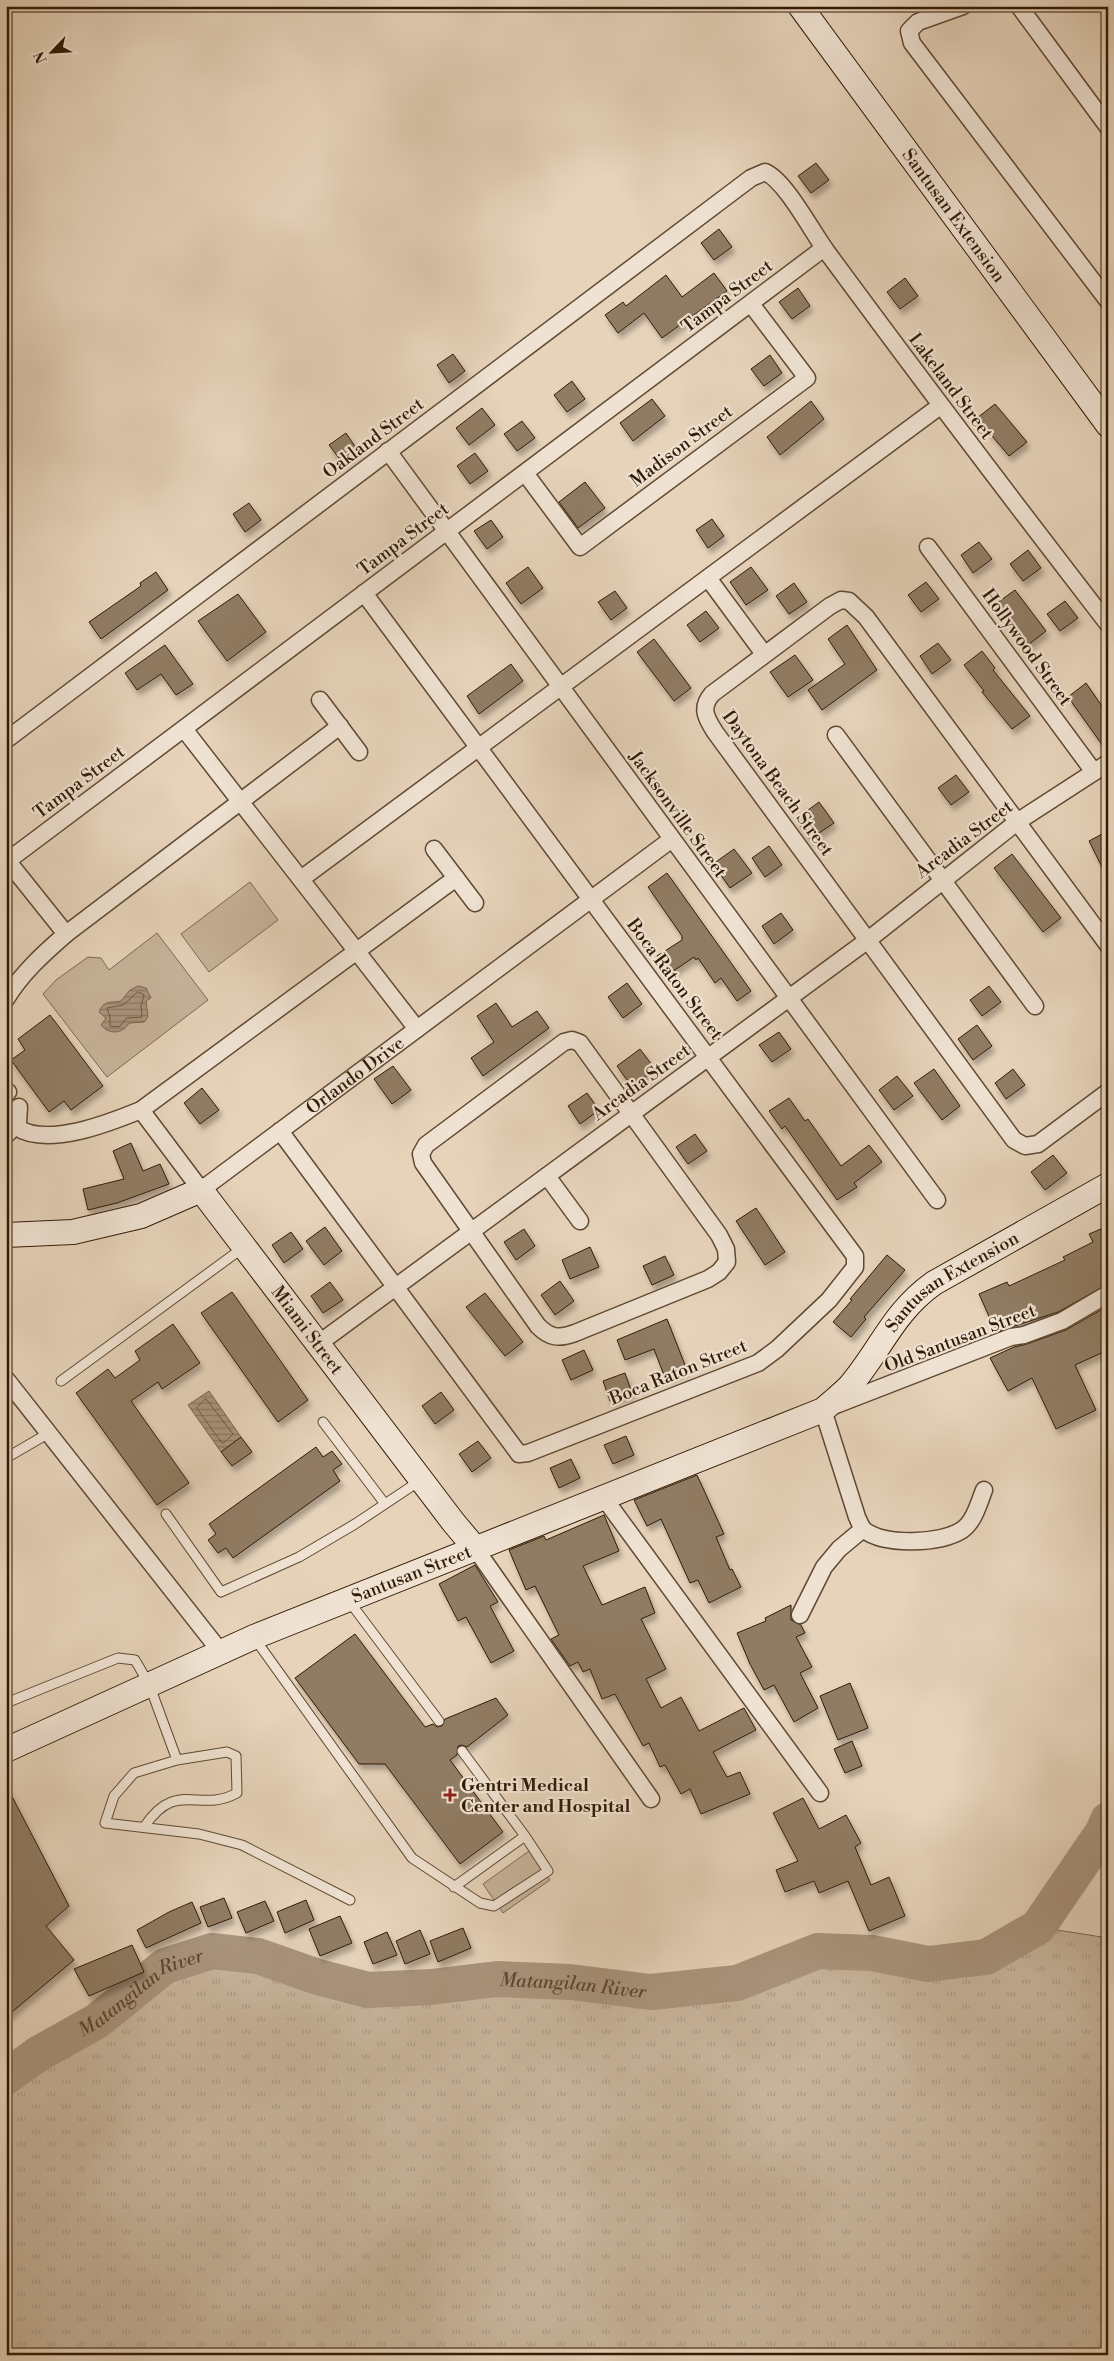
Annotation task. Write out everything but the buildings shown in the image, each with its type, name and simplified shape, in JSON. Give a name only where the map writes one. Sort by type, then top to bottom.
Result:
[{"type":"street","name":"Santusan Extension","points":[[800,6],[1108,425]]},
{"type":"street","points":[[963,6],[918,22],[908,31],[912,43],[1108,301]]},
{"type":"street","points":[[1019,6],[1108,127]]},
{"type":"street","name":"Lakeland Street","points":[[765,172],[779,182],[824,248],[940,406],[1108,624]]},
{"type":"street","name":"Oakland Street","points":[[6,740],[751,178],[765,172]]},
{"type":"street","name":"Tampa Street","points":[[7,861],[824,248]]},
{"type":"street","name":"Madison Street","points":[[525,473],[580,547],[806,378],[751,304]]},
{"type":"street","points":[[301,879],[940,406]]},
{"type":"street","name":"Jacksonville Street","points":[[388,451],[937,1200]]},
{"type":"street","name":"Hollywood Street","points":[[928,547],[1101,767]]},
{"type":"street","points":[[708,578],[764,654]]},
{"type":"street","name":"Boca Raton Street","points":[[280,1131],[519,1454],[528,1453],[758,1363],[777,1349],[829,1300],[855,1267],[855,1256],[364,594]]},
{"type":"street","name":"Daytona Beach Street","points":[[1108,945],[866,617],[849,601],[840,600],[830,606],[764,654],[706,700],[704,712],[714,732],[1014,1140],[1025,1146],[1038,1144],[1108,1092]]},
{"type":"street","points":[[320,700],[359,752]]},
{"type":"street","points":[[6,1000],[16,983],[36,960],[66,934],[340,726]]},
{"type":"street","points":[[184,729],[417,1029]]},
{"type":"street","points":[[836,735],[1035,1006]]},
{"type":"street","name":"Arcadia Street","points":[[318,1344],[868,940],[1017,822],[1101,767]]},
{"type":"street","name":"Orlando Drive","points":[[6,1235],[73,1232],[141,1216],[201,1190],[672,839]]},
{"type":"street","points":[[434,850],[475,904]]},
{"type":"street","points":[[7,861],[66,934]]},
{"type":"street","points":[[19,1107],[20,1118],[11,1131],[42,1136],[109,1123],[141,1110],[456,878]]},
{"type":"street","points":[[572,1040],[580,1043],[718,1235],[726,1249],[727,1262],[719,1272],[708,1279],[575,1333],[556,1338],[546,1334],[538,1326],[472,1230],[422,1163],[421,1154],[426,1145],[564,1042],[572,1040]]},
{"type":"street","name":"Miami Street","points":[[141,1110],[421,1480],[475,1548]]},
{"type":"street","points":[[547,1176],[580,1221]]},
{"type":"street","name":"Santusan Extension","points":[[823,1410],[849,1387],[894,1320],[915,1296],[934,1283],[1108,1185]]},
{"type":"street","name":"Old Santusan Street","points":[[823,1410],[1011,1337],[1024,1335],[1062,1321],[1108,1294]]},
{"type":"street","points":[[6,1379],[220,1651]]},
{"type":"street","points":[[823,1410],[863,1529],[890,1540],[942,1538],[962,1530],[968,1524],[984,1490]]},
{"type":"street","name":"Santusan Street","points":[[6,1750],[220,1651],[823,1410]]},
{"type":"street","points":[[604,1498],[820,1793]]},
{"type":"street","points":[[800,1615],[824,1567],[839,1549],[863,1529]]},
{"type":"street","points":[[475,1548],[651,1799]]},
{"type":"lane","points":[[61,1381],[244,1247]]},
{"type":"lane","points":[[323,1422],[385,1504]]},
{"type":"lane","points":[[6,1458],[49,1433]]},
{"type":"lane","points":[[166,1514],[221,1592],[299,1557],[421,1480]]},
{"type":"lane","points":[[348,1599],[439,1721]]},
{"type":"lane","points":[[254,1637],[412,1858],[480,1903],[494,1906],[548,1871],[526,1836],[462,1751]]},
{"type":"lane","points":[[6,1703],[118,1658],[135,1660],[149,1684],[177,1760]]},
{"type":"lane","points":[[144,1827],[154,1812],[171,1800],[227,1798],[236,1793],[236,1756],[227,1752],[177,1760],[134,1773],[114,1796],[105,1823],[198,1834],[242,1846],[350,1900]]},
{"type":"lane","points":[[454,1887],[526,1836]]},
{"type":"green space","points":[[250,882],[278,920],[209,972],[181,934]]},
{"type":"green space","points":[[157,933],[208,1000],[107,1077],[43,994],[56,980],[88,957],[101,958],[109,970]]},
{"type":"green space","points":[[529,1851],[550,1880],[503,1913],[483,1884]]},
{"type":"green space","points":[[1038,1927],[1108,1938],[1108,2355],[6,2355],[6,2077],[38,2054],[97,2021],[165,1966],[212,1951],[258,1956],[318,1977],[368,1990],[497,1979],[651,1992],[737,1983],[818,1951],[928,1964],[986,1957]]},
{"type":"water","points":[[138,986],[146,988],[151,998],[146,1001],[148,1017],[144,1022],[129,1023],[126,1027],[116,1032],[104,1028],[101,1025],[106,1018],[99,1012],[103,1006],[108,1003],[121,1001],[130,990]]},
{"type":"water","points":[[209,1391],[241,1437],[221,1452],[188,1405]]},
{"type":"waterway","name":"Matangilan River","points":[[6,2077],[38,2054],[97,2021],[165,1966],[212,1951],[258,1956],[318,1977],[368,1990],[431,1987],[497,1979],[570,1982],[651,1992],[737,1983],[818,1951],[872,1953],[928,1964],[986,1957],[1038,1927],[1103,1832],[1108,1820]]},
{"type":"place","name":"Gentri Medical Center and Hospital","points":[[450,1795]]}]
